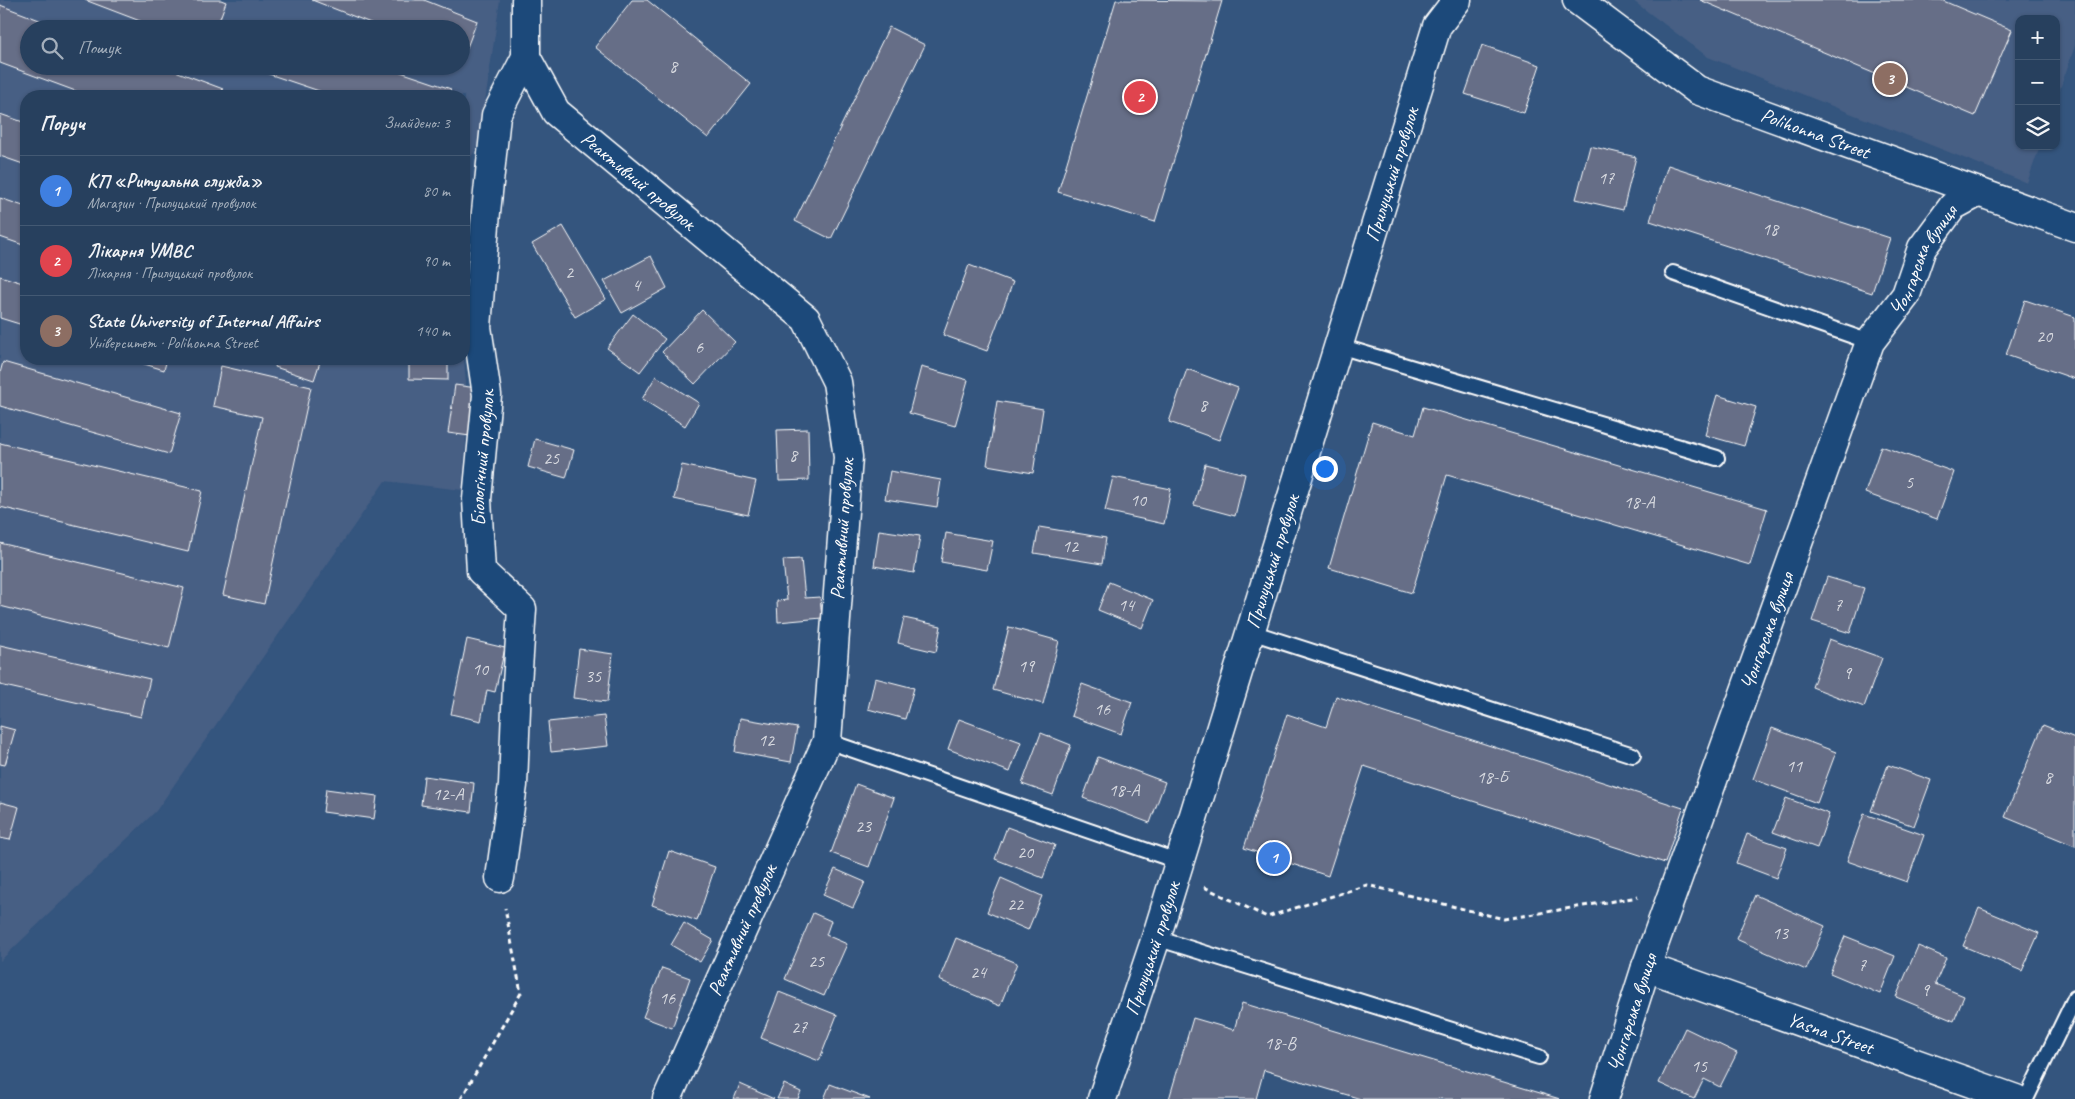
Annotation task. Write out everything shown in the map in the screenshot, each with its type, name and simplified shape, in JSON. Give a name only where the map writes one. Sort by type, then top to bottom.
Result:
[{"type":"street","name":"Біологічний провулок","points":[[500,878],[513,785],[522,609],[481,571],[477,498],[487,395],[477,327],[496,115],[526,57],[526,0]]},
{"type":"street","name":"Прилуцький провулок","points":[[1102,1099],[1178,868],[1437,26],[1457,0]]},
{"type":"street","name":"Polihonna Street","points":[[1577,0],[1697,90],[2075,227]]},
{"type":"street","name":"Реактивний провулок","points":[[526,57],[556,112],[806,319],[838,382],[848,457],[827,740],[667,1099]]},
{"type":"street","name":"Чонгарська вулиця","points":[[1604,1099],[1646,967],[1870,342],[1906,295],[1922,248],[1953,206],[1979,192]]},
{"type":"street","name":"Yasna Street","points":[[1646,967],[2016,1099]]},
{"type":"lane","points":[[1673,273],[1870,342]]},
{"type":"lane","points":[[1339,346],[1717,458]]},
{"type":"lane","points":[[1251,632],[1633,755]]},
{"type":"lane","points":[[827,740],[1178,868]]},
{"type":"lane","points":[[1156,938],[1538,1057]]},
{"type":"lane","points":[[2026,1099],[2075,998]]},
{"type":"path","points":[[1178,868],[1267,917],[1367,885],[1504,919],[1673,891]]},
{"type":"path","points":[[461,1099],[521,993],[500,878]]},
{"type":"shaded area","points":[[0,0],[500,0],[479,143],[470,159],[470,90],[20,90],[20,365],[464,365],[468,411],[462,490],[385,481],[156,811],[0,961]]},
{"type":"shaded area","points":[[1632,0],[2075,0],[2075,46],[2060,89],[2060,15],[2015,15],[2015,150],[2039,150],[2027,183],[1708,57]]},
{"type":"building","points":[[85,0],[221,0],[226,2],[219,20],[137,20]]},
{"type":"building","points":[[312,0],[424,0],[477,21],[470,40],[470,20],[363,20]]},
{"type":"building","points":[[632,0],[647,0],[751,84],[708,138],[595,47]]},
{"type":"building","points":[[1116,0],[1222,1],[1155,222],[1058,192]]},
{"type":"building","points":[[1700,0],[1941,0],[2012,30],[1975,116]]},
{"type":"building","points":[[0,5],[39,20],[20,20],[20,70],[0,63]]},
{"type":"building","points":[[889,27],[925,45],[831,239],[795,221]]},
{"type":"building","points":[[1482,45],[1540,65],[1524,113],[1465,94]]},
{"type":"building","points":[[32,75],[186,75],[223,89],[223,90],[73,90]]},
{"type":"building","points":[[272,75],[410,75],[451,89],[451,90],[316,90]]},
{"type":"building","points":[[0,114],[20,121],[20,163],[0,156]]},
{"type":"building","points":[[1590,146],[1636,157],[1623,210],[1576,199]]},
{"type":"building","points":[[1668,165],[1890,238],[1872,293],[1650,221]]},
{"type":"building","points":[[0,198],[20,205],[20,244],[0,237]]},
{"type":"building","points":[[563,226],[606,299],[575,317],[532,244]]},
{"type":"building","points":[[651,256],[667,288],[622,313],[604,281]]},
{"type":"building","points":[[969,265],[1013,282],[987,351],[943,335]]},
{"type":"building","points":[[0,276],[20,282],[20,324],[0,318]]},
{"type":"building","points":[[2025,300],[2075,317],[2075,379],[2006,355]]},
{"type":"building","points":[[702,310],[735,342],[695,384],[662,352]]},
{"type":"building","points":[[633,314],[665,339],[640,372],[607,348]]},
{"type":"building","points":[[3,362],[181,413],[169,454],[0,406],[0,373]]},
{"type":"building","points":[[148,365],[165,365],[164,370]]},
{"type":"building","points":[[276,365],[319,365],[314,380],[275,367]]},
{"type":"building","points":[[409,365],[448,365],[448,380],[409,379]]},
{"type":"building","points":[[221,366],[311,387],[264,604],[223,595],[262,417],[213,406]]},
{"type":"building","points":[[921,367],[968,380],[955,426],[909,413]]},
{"type":"building","points":[[1187,369],[1238,388],[1219,440],[1169,422]]},
{"type":"building","points":[[656,376],[699,403],[685,426],[642,399]]},
{"type":"building","points":[[455,385],[477,388],[470,436],[448,433]]},
{"type":"building","points":[[1717,395],[1756,407],[1744,446],[1705,435]]},
{"type":"building","points":[[997,401],[1043,409],[1033,473],[987,465]]},
{"type":"building","points":[[1423,407],[1767,509],[1750,565],[1447,475],[1412,593],[1329,568],[1372,422],[1415,435]]},
{"type":"building","points":[[808,429],[809,480],[779,481],[777,430]]},
{"type":"building","points":[[535,439],[574,450],[566,478],[528,467]]},
{"type":"building","points":[[0,443],[202,491],[188,552],[0,507]]},
{"type":"building","points":[[1881,446],[1954,472],[1937,519],[1865,493]]},
{"type":"building","points":[[1205,464],[1245,474],[1235,516],[1194,505]]},
{"type":"building","points":[[682,465],[756,481],[748,515],[674,499]]},
{"type":"building","points":[[890,471],[941,480],[937,507],[885,499]]},
{"type":"building","points":[[1113,477],[1171,489],[1164,524],[1105,511]]},
{"type":"building","points":[[1039,527],[1106,538],[1102,564],[1034,553]]},
{"type":"building","points":[[879,530],[920,536],[914,573],[874,566]]},
{"type":"building","points":[[946,533],[993,541],[987,570],[941,562]]},
{"type":"building","points":[[0,543],[184,588],[169,648],[0,606]]},
{"type":"building","points":[[801,559],[805,598],[820,597],[822,618],[778,622],[777,601],[787,600],[783,560]]},
{"type":"building","points":[[1827,577],[1864,588],[1850,633],[1812,621]]},
{"type":"building","points":[[1109,582],[1153,600],[1142,628],[1098,610]]},
{"type":"building","points":[[904,618],[941,626],[936,652],[898,643]]},
{"type":"building","points":[[1009,627],[1059,641],[1043,704],[993,690]]},
{"type":"building","points":[[467,639],[505,648],[495,692],[487,690],[481,721],[451,714]]},
{"type":"building","points":[[1829,639],[1882,658],[1864,707],[1812,687]]},
{"type":"building","points":[[0,645],[150,679],[141,717],[0,685]]},
{"type":"building","points":[[579,649],[613,654],[607,702],[573,698]]},
{"type":"building","points":[[875,678],[914,688],[905,719],[868,709]]},
{"type":"building","points":[[1082,684],[1132,702],[1121,734],[1071,716]]},
{"type":"building","points":[[1336,696],[1683,808],[1665,863],[1364,766],[1328,876],[1244,848],[1287,714],[1326,727]]},
{"type":"building","points":[[604,716],[608,746],[551,752],[548,722]]},
{"type":"building","points":[[740,718],[797,728],[791,762],[735,752]]},
{"type":"building","points":[[959,719],[1021,742],[1010,772],[948,749]]},
{"type":"building","points":[[2043,725],[2075,738],[2075,846],[2005,817]]},
{"type":"building","points":[[0,726],[15,730],[5,765],[0,764]]},
{"type":"building","points":[[1772,728],[1836,752],[1817,803],[1753,779]]},
{"type":"building","points":[[1041,733],[1071,745],[1053,795],[1022,784]]},
{"type":"building","points":[[1098,757],[1165,782],[1150,823],[1083,798]]},
{"type":"building","points":[[1888,765],[1931,780],[1914,826],[1871,811]]},
{"type":"building","points":[[424,776],[474,783],[471,812],[421,805]]},
{"type":"building","points":[[856,784],[894,798],[869,867],[831,853]]},
{"type":"building","points":[[326,789],[377,796],[374,819],[323,812]]},
{"type":"building","points":[[1786,798],[1829,814],[1817,848],[1773,832]]},
{"type":"building","points":[[0,802],[19,807],[10,840],[0,838]]},
{"type":"building","points":[[1864,814],[1924,835],[1907,882],[1847,861]]},
{"type":"building","points":[[1007,827],[1055,845],[1043,878],[995,859]]},
{"type":"building","points":[[1747,834],[1787,848],[1776,878],[1736,863]]},
{"type":"building","points":[[669,851],[715,867],[697,921],[652,905]]},
{"type":"building","points":[[835,869],[865,882],[853,908],[823,895]]},
{"type":"building","points":[[1001,878],[1042,896],[1028,930],[987,912]]},
{"type":"building","points":[[1755,895],[1825,926],[1806,970],[1736,939]]},
{"type":"building","points":[[1979,908],[2039,933],[2022,971],[1963,946]]},
{"type":"building","points":[[813,913],[831,921],[826,935],[847,944],[824,996],[785,979]]},
{"type":"building","points":[[684,923],[713,940],[700,962],[671,945]]},
{"type":"building","points":[[1845,936],[1895,956],[1880,994],[1830,973]]},
{"type":"building","points":[[956,938],[1017,963],[1000,1006],[939,980]]},
{"type":"building","points":[[1918,946],[1946,958],[1935,984],[1964,996],[1954,1021],[1896,997]]},
{"type":"building","points":[[662,968],[690,978],[672,1028],[643,1017]]},
{"type":"building","points":[[779,992],[837,1015],[819,1061],[761,1038]]},
{"type":"building","points":[[1242,1003],[1560,1099],[1361,1099],[1264,1070],[1256,1099],[1169,1099],[1193,1018],[1234,1030]]},
{"type":"building","points":[[1685,1028],[1737,1053],[1720,1087],[1704,1079],[1694,1099],[1659,1083]]},
{"type":"building","points":[[740,1084],[774,1099],[734,1099]]},
{"type":"building","points":[[784,1084],[801,1092],[798,1099],[777,1099]]},
{"type":"building","points":[[830,1084],[870,1099],[824,1099]]},
{"type":"place","name":"State University of Internal Affairs","points":[[1890,79]]},
{"type":"place","name":"Лікарня УМВС","points":[[1140,97]]},
{"type":"place","name":"КП «Ритуальна служба»","points":[[1274,858]]}]
